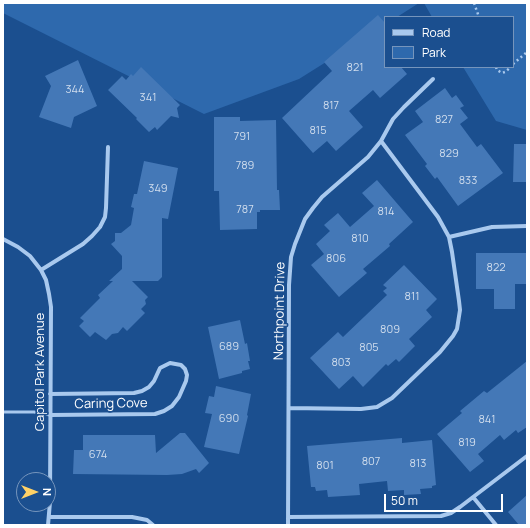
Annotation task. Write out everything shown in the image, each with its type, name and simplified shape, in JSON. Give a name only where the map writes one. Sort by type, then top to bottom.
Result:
[{"type":"street","name":"Northpoint Drive","points":[[288,525],[289,285],[291,257],[295,244],[306,219],[322,197],[368,157],[380,141],[393,119],[433,79]]},
{"type":"street","points":[[289,408],[361,409],[377,407],[392,398],[440,352],[457,329],[460,310],[449,237],[438,217],[380,141]]},
{"type":"street","points":[[41,270],[83,244],[100,227],[105,217],[106,208],[108,147]]},
{"type":"street","points":[[449,237],[492,227],[527,226]]},
{"type":"street","name":"Capitol Park Avenue","points":[[3,240],[18,247],[30,256],[41,270],[46,280],[51,307],[48,525]]},
{"type":"street","name":"Caring Cove","points":[[50,394],[142,392],[154,381],[160,368],[170,363],[181,365],[185,369],[187,375],[179,398],[172,406],[155,414],[50,415]]},
{"type":"street","points":[[288,517],[441,516],[451,513],[527,456]]},
{"type":"street","points":[[473,497],[496,525]]},
{"type":"street","points":[[49,517],[132,516],[147,520],[154,525]]},
{"type":"lane","points":[[3,412],[34,412],[50,415]]},
{"type":"path","points":[[474,3],[479,16]]},
{"type":"path","points":[[514,63],[527,52]]},
{"type":"path","points":[[496,68],[502,73],[510,68]]},
{"type":"green space","points":[[3,3],[419,3],[399,16],[384,16],[384,26],[299,79],[204,114],[3,13]]},
{"type":"green space","points":[[424,3],[527,3],[527,130],[496,121],[464,68],[514,68],[514,16],[431,16]]},
{"type":"building","points":[[378,15],[384,22],[384,68],[402,68],[407,74],[380,98],[373,90],[349,111],[363,127],[336,151],[327,141],[313,153],[282,118],[332,71],[324,62]]},
{"type":"building","points":[[78,60],[97,106],[74,117],[71,128],[39,117],[51,86],[45,76]]},
{"type":"building","points":[[141,67],[180,105],[177,108],[179,118],[171,116],[157,130],[155,127],[149,132],[108,90],[122,76],[126,80],[131,74],[133,76]]},
{"type":"building","points":[[445,88],[452,98],[456,95],[464,106],[460,108],[468,118],[460,124],[477,147],[481,144],[503,173],[458,206],[437,177],[435,179],[425,166],[427,164],[405,135],[423,122],[415,111]]},
{"type":"building","points":[[214,117],[240,117],[240,121],[276,120],[277,190],[279,190],[280,210],[260,210],[260,212],[257,212],[257,229],[220,230],[219,191],[214,191]]},
{"type":"building","points":[[514,144],[527,144],[527,182],[513,182]]},
{"type":"building","points":[[144,161],[178,168],[168,219],[162,218],[162,277],[158,281],[132,281],[148,297],[145,300],[146,304],[141,309],[145,313],[127,331],[123,327],[118,333],[112,334],[106,340],[95,332],[90,337],[79,326],[84,321],[80,318],[100,298],[98,295],[113,281],[109,281],[122,269],[122,256],[111,244],[115,241],[115,233],[121,233],[131,225],[134,208],[131,207],[134,194],[137,194]]},
{"type":"building","points":[[377,180],[413,222],[389,244],[390,246],[363,269],[367,273],[339,297],[311,265],[324,254],[316,244],[330,231],[324,225],[338,213],[350,227],[374,206],[362,193]]},
{"type":"building","points":[[476,253],[527,253],[527,284],[515,284],[515,309],[494,309],[494,289],[476,289]]},
{"type":"building","points":[[404,265],[437,299],[426,310],[432,317],[409,339],[415,346],[399,362],[396,359],[388,366],[386,364],[363,387],[353,376],[339,389],[310,358],[338,332],[343,337],[387,295],[383,291],[387,288],[383,285]]},
{"type":"building","points":[[240,320],[245,344],[247,343],[250,369],[242,371],[242,373],[219,379],[208,327]]},
{"type":"building","points":[[527,361],[527,427],[518,433],[516,430],[504,440],[500,435],[478,454],[484,461],[470,472],[437,434],[462,413],[460,411],[484,391],[487,393]]},
{"type":"building","points":[[216,386],[251,394],[248,416],[239,454],[204,447],[212,414],[205,413],[209,396],[214,397]]},
{"type":"building","points":[[180,433],[185,433],[209,463],[199,473],[196,469],[182,474],[167,475],[73,474],[74,450],[83,450],[83,435],[155,435],[156,453]]},
{"type":"building","points":[[402,438],[402,443],[432,440],[436,485],[432,486],[432,488],[420,489],[421,494],[404,495],[404,490],[388,491],[387,481],[359,484],[360,495],[328,497],[327,490],[316,491],[315,487],[311,487],[307,446]]},
{"type":"building","points":[[527,495],[527,525],[519,525],[508,512]]}]
